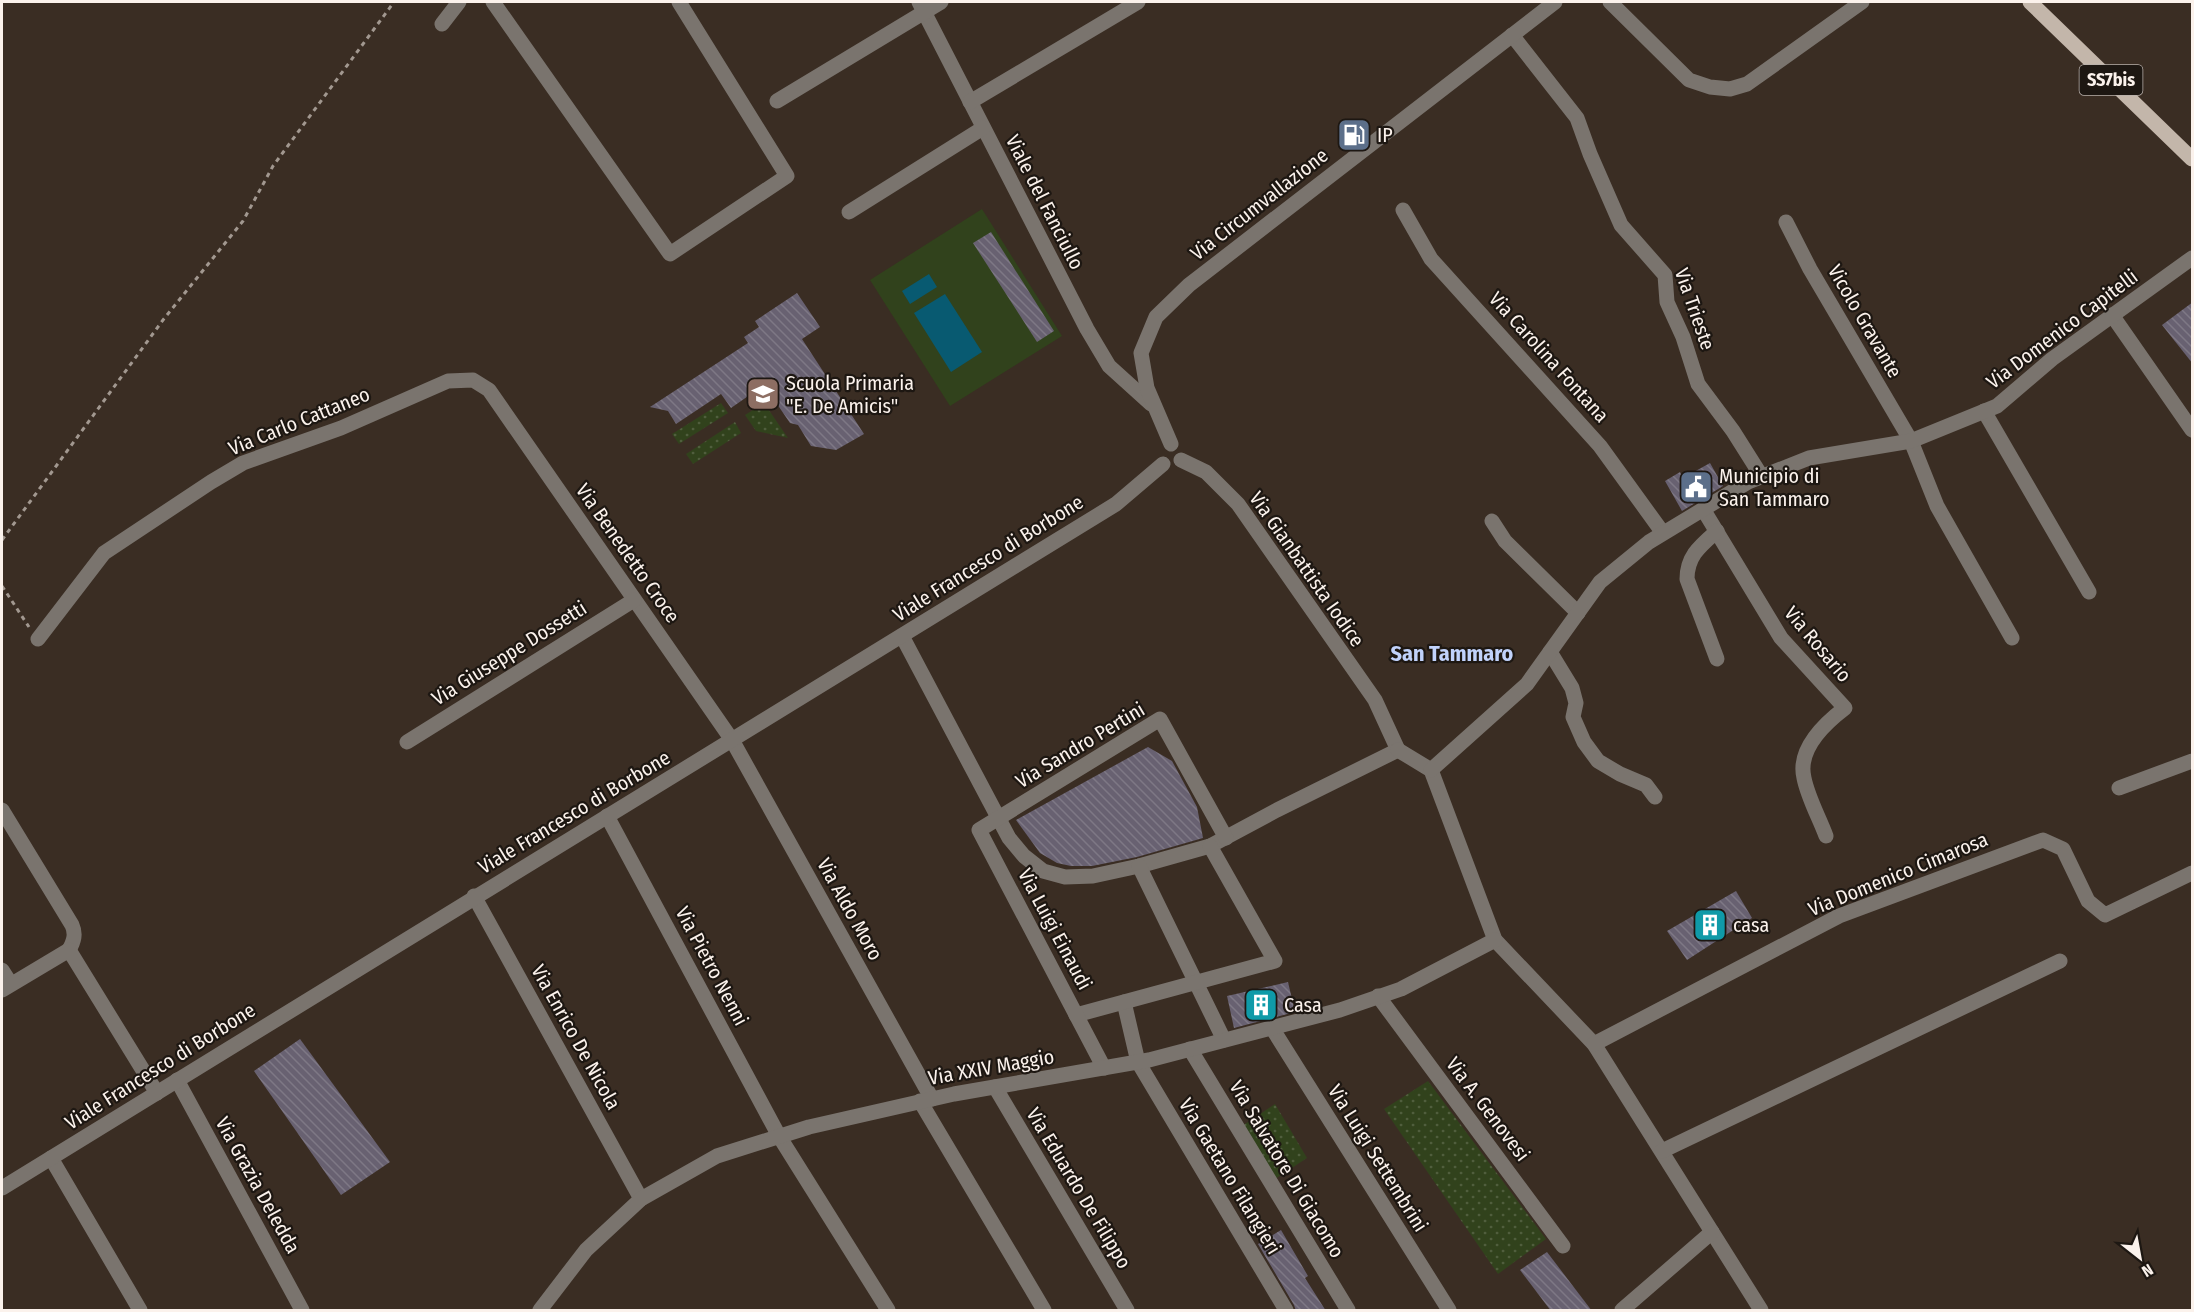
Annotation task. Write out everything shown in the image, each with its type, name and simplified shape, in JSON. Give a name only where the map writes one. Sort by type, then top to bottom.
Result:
[{"type":"main road","name":"SS7bis","points":[[2030,2],[2193,159]]},
{"type":"street","points":[[442,24],[459,2]]},
{"type":"street","points":[[493,2],[670,254],[787,176],[686,4]]},
{"type":"street","points":[[777,101],[921,7],[941,2]]},
{"type":"street","points":[[970,102],[1138,2]]},
{"type":"street","name":"Via Circumvallazione","points":[[1171,444],[1147,387],[1141,353],[1156,316],[1189,285],[1555,2]]},
{"type":"street","points":[[1610,2],[1689,80],[1710,87],[1730,89],[1747,84],[1862,2]]},
{"type":"street","name":"Viale del Fanciullo","points":[[921,7],[1087,329],[1109,366],[1155,407]]},
{"type":"street","name":"Via Trieste","points":[[1512,35],[1576,118],[1621,225],[1665,275],[1667,303],[1683,337],[1698,384],[1733,431],[1762,477]]},
{"type":"street","points":[[849,212],[983,128]]},
{"type":"street","name":"Via Carolina Fontana","points":[[1403,210],[1431,259],[1600,446],[1663,533]]},
{"type":"street","name":"Vicolo Gravante","points":[[1786,222],[1810,268],[1911,441],[1937,506],[2012,638]]},
{"type":"street","name":"Via Domenico Capitelli","points":[[1431,771],[1527,684],[1600,582],[1649,542],[1728,493],[1809,458],[1911,441],[1997,406],[2052,359],[2193,258]]},
{"type":"street","points":[[2112,315],[2193,430]]},
{"type":"street","name":"Via Carlo Cattaneo","points":[[38,639],[104,553],[243,463],[341,428],[448,381],[473,380],[489,390]]},
{"type":"street","name":"Via Benedetto Croce","points":[[489,390],[732,740]]},
{"type":"street","points":[[1984,411],[2089,592]]},
{"type":"street","points":[[1171,444],[1180,449],[1181,460],[1173,467],[1163,464],[1160,453],[1164,447],[1171,444]]},
{"type":"street","name":"Via Gianbattista Iodice","points":[[1181,460],[1206,472],[1238,504],[1375,700],[1398,750]]},
{"type":"street","name":"Viale Francesco di Borbone","points":[[2,1188],[474,896],[1116,504],[1163,464]]},
{"type":"street","name":"Via Rosario","points":[[1703,509],[1781,638],[1845,708],[1815,737],[1804,757],[1803,777],[1826,836]]},
{"type":"street","points":[[1492,521],[1506,541],[1578,614]]},
{"type":"street","points":[[1717,531],[1699,546],[1687,565],[1687,579],[1717,659]]},
{"type":"street","name":"Via Giuseppe Dossetti","points":[[407,742],[634,600]]},
{"type":"street","points":[[902,636],[1009,838],[1023,856],[1043,871],[1065,877],[1093,876],[1210,846],[1398,750],[1431,771],[1495,940],[1594,1044],[1761,1311]]},
{"type":"street","points":[[1550,651],[1572,688],[1576,703],[1573,717],[1584,742],[1598,761],[1646,785],[1655,797]]},
{"type":"street","name":"Via Sandro Pertini","points":[[998,818],[1160,719],[1226,838]]},
{"type":"street","name":"Via Aldo Moro","points":[[732,740],[926,1100],[1044,1311]]},
{"type":"street","points":[[2119,788],[2193,761]]},
{"type":"street","points":[[2,810],[75,931],[74,941],[69,950],[6,987],[2,970]]},
{"type":"street","name":"Via Pietro Nenni","points":[[607,816],[779,1136],[888,1311]]},
{"type":"street","name":"Via Luigi Einaudi","points":[[998,818],[979,830],[1104,1068]]},
{"type":"street","name":"Via Domenico Cimarosa","points":[[1594,1044],[1839,916],[2043,840],[2063,849],[2088,902],[2105,915],[2193,873]]},
{"type":"street","points":[[1076,1015],[1275,961],[1210,846]]},
{"type":"street","points":[[1139,866],[1224,1040]]},
{"type":"street","name":"Via Enrico De Nicola","points":[[474,896],[641,1199]]},
{"type":"street","name":"Via XXIV Maggio","points":[[540,1311],[586,1250],[641,1199],[717,1156],[809,1127],[926,1100],[1138,1062],[1340,1010],[1401,989],[1495,940]]},
{"type":"street","points":[[69,950],[157,1093]]},
{"type":"street","points":[[1662,1151],[2060,961]]},
{"type":"street","name":"Via A. Genovesi","points":[[1378,996],[1563,1246]]},
{"type":"street","name":"Via Gaetano Filangieri","points":[[1125,1002],[1138,1062],[1286,1311]]},
{"type":"street","name":"Via Luigi Settembrini","points":[[1272,1028],[1449,1311]]},
{"type":"street","name":"Via Salvatore Di Giacomo","points":[[1190,1049],[1348,1311]]},
{"type":"street","name":"Via Grazia Deledda","points":[[177,1080],[302,1311]]},
{"type":"street","name":"Via Eduardo De Filippo","points":[[995,1087],[1127,1311]]},
{"type":"street","points":[[51,1158],[140,1311]]},
{"type":"street","points":[[1622,1311],[1712,1232]]},
{"type":"path","points":[[2,540],[163,320],[243,221],[273,166],[394,2]]},
{"type":"path","points":[[2,586],[38,639]]},
{"type":"green space","points":[[982,209],[1062,336],[950,406],[870,280]]},
{"type":"green space","points":[[721,403],[728,413],[679,444],[672,434]]},
{"type":"green space","points":[[764,403],[788,438],[756,431],[745,415]]},
{"type":"green space","points":[[735,422],[741,433],[693,464],[686,454]]},
{"type":"green space","points":[[1428,1081],[1546,1239],[1498,1274],[1384,1109]]},
{"type":"green space","points":[[1275,1104],[1307,1158],[1275,1179],[1242,1126]]},
{"type":"water","points":[[929,274],[937,287],[910,304],[902,291]]},
{"type":"water","points":[[945,294],[982,352],[951,372],[914,313]]},
{"type":"building","points":[[991,232],[1054,331],[1037,342],[973,243]]},
{"type":"building","points":[[797,293],[820,327],[802,339],[864,434],[836,450],[811,446],[798,425],[790,423],[764,385],[731,408],[721,394],[676,424],[668,411],[650,407],[748,343],[744,337],[759,327],[755,321]]},
{"type":"building","points":[[2193,302],[2193,364],[2162,325]]},
{"type":"building","name":"Municipio di San Tammaro","points":[[1710,463],[1723,486],[1682,511],[1665,481],[1680,472],[1683,478]]},
{"type":"building","points":[[1148,747],[1172,761],[1197,807],[1203,838],[1137,857],[1092,866],[1057,863],[1040,853],[1016,820]]},
{"type":"building","name":"casa","points":[[1736,891],[1752,918],[1687,960],[1667,931]]},
{"type":"building","name":"Casa","points":[[1288,982],[1295,1012],[1234,1028],[1227,996]]},
{"type":"building","points":[[300,1039],[390,1162],[341,1195],[254,1071]]},
{"type":"building","points":[[1281,1230],[1308,1276],[1305,1278],[1326,1311],[1296,1311],[1258,1244]]},
{"type":"building","points":[[1547,1252],[1592,1311],[1551,1311],[1520,1270]]},
{"type":"place","name":"IP","points":[[1354,135]]},
{"type":"place","name":"Scuola Primaria \"E. De Amicis\"","points":[[763,394]]},
{"type":"place","name":"Municipio di San Tammaro","points":[[1696,487]]},
{"type":"place","name":"casa","points":[[1710,925]]},
{"type":"place","name":"Casa","points":[[1261,1005]]},
{"type":"district","name":"San Tammaro","points":[[1452,653]]}]
